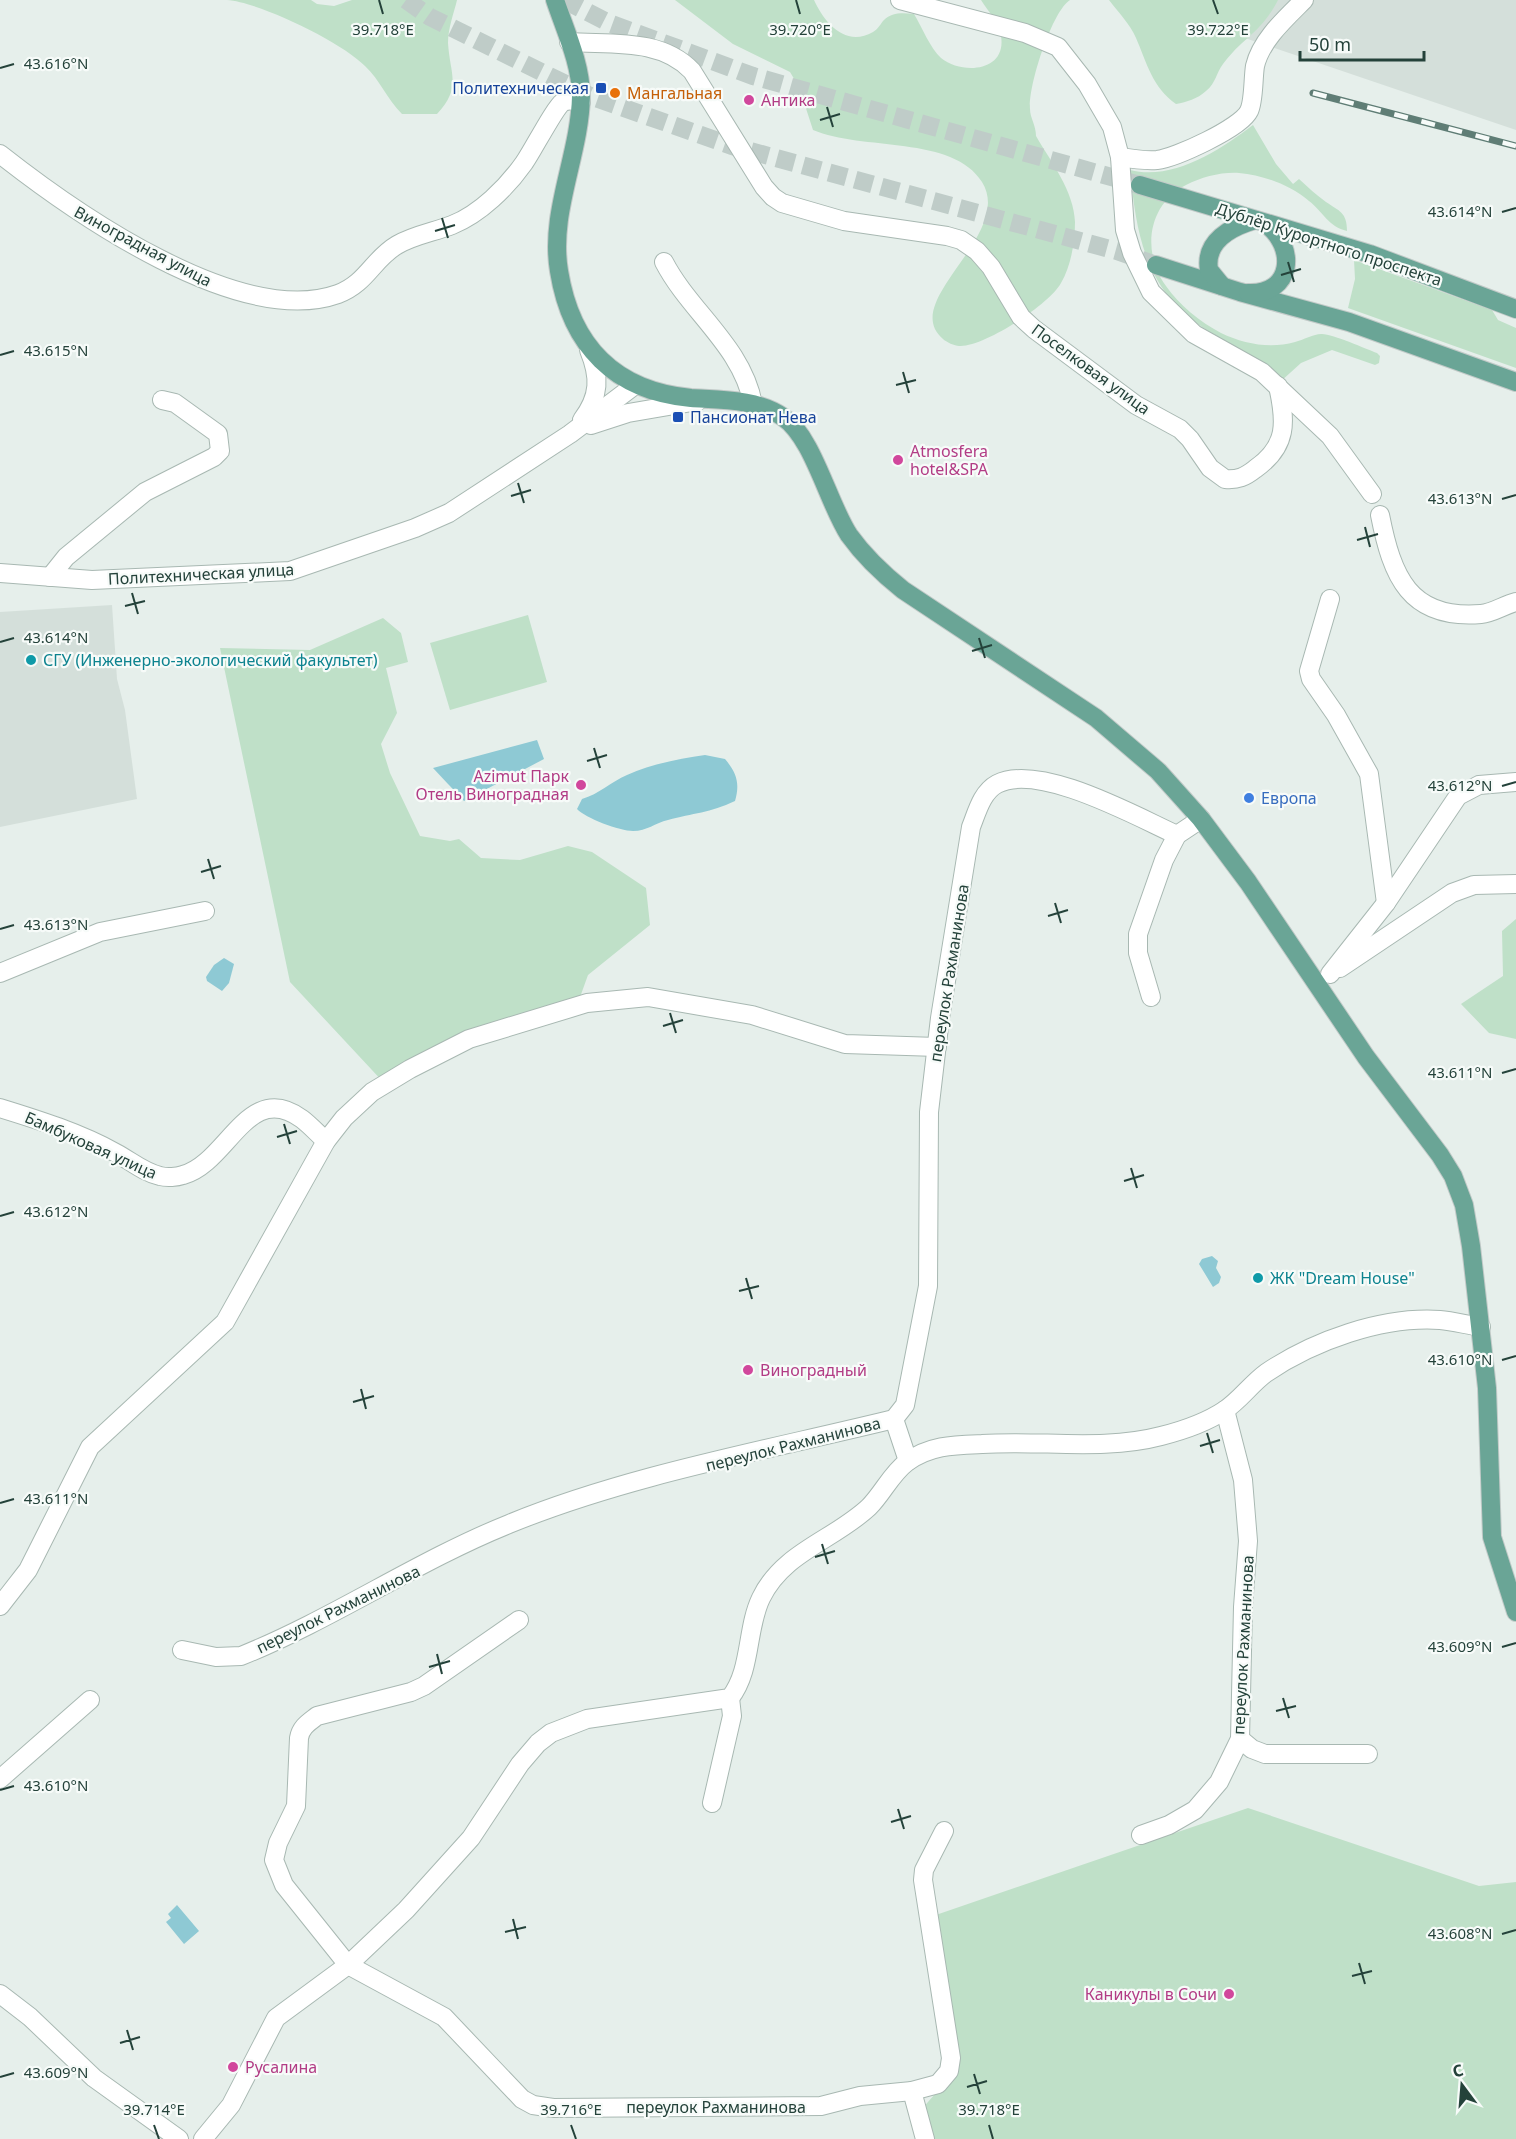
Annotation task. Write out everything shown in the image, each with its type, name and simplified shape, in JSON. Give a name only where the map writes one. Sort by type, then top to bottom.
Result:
[{"type":"main road","points":[[555,0],[578,74],[581,102],[557,244],[563,288],[589,350],[601,362],[635,386],[689,398],[753,404],[782,416],[793,425],[804,442],[850,535],[879,570],[903,590],[1096,718],[1158,771],[1201,819],[1323,979],[1366,1057],[1424,1131],[1452,1176],[1464,1205],[1481,1328],[1487,1388],[1492,1537],[1516,1612]]},
{"type":"main road","name":"Дублёр Курортного проспекта","points":[[1140,185],[1370,254],[1516,309]]},
{"type":"main road","points":[[1222,287],[1215,281],[1209,270],[1210,250],[1226,232],[1260,222],[1282,241],[1287,254],[1286,267],[1280,280],[1270,289],[1257,293],[1240,292]]},
{"type":"main road","points":[[1156,265],[1222,287],[1349,322],[1516,382]]},
{"type":"street","points":[[900,0],[1025,33],[1058,47],[1087,84],[1112,127],[1120,157],[1125,230],[1132,253],[1151,292],[1194,334],[1262,372],[1278,386],[1330,436],[1372,494]]},
{"type":"street","points":[[1120,157],[1142,160],[1168,158],[1198,145],[1241,120],[1249,112],[1256,62],[1275,30],[1304,0]]},
{"type":"street","name":"Поселковая улица","points":[[569,42],[649,46],[673,54],[692,72],[764,188],[782,203],[844,221],[947,236],[970,245],[990,267],[1021,317],[1034,329],[1136,405],[1180,429],[1190,439],[1210,468],[1225,479],[1244,477],[1277,448],[1282,434],[1284,413],[1278,386]]},
{"type":"street","name":"Виноградная улица","points":[[0,154],[80,213],[214,285],[248,295],[281,300],[319,298],[354,287],[396,245],[451,226],[475,212],[522,167],[539,143],[558,107],[571,100],[581,102]]},
{"type":"street","points":[[664,262],[718,332],[749,382],[753,404]]},
{"type":"street","points":[[570,434],[592,405],[597,389],[596,367],[589,350]]},
{"type":"street","points":[[570,434],[635,386]]},
{"type":"street","points":[[570,434],[628,412],[715,399]]},
{"type":"street","points":[[50,577],[66,557],[145,492],[214,457],[220,451],[218,434],[175,403],[162,400]]},
{"type":"street","name":"Политехническая улица","points":[[0,580],[20,575],[92,580],[290,571],[415,528],[449,513],[570,434]]},
{"type":"street","points":[[1380,515],[1385,543],[1397,573],[1413,598],[1427,607],[1440,612],[1482,614],[1516,602]]},
{"type":"street","points":[[0,573],[20,575]]},
{"type":"street","points":[[1330,599],[1309,671],[1311,679],[1336,716],[1369,774],[1386,903]]},
{"type":"street","name":"переулок Рахманинова","points":[[182,1650],[216,1657],[241,1656],[507,1525],[554,1507],[617,1487],[894,1419],[905,1405],[928,1286],[929,1112],[971,827],[980,804],[995,785],[1010,779],[1024,779],[1086,793],[1177,836]]},
{"type":"street","points":[[1323,979],[1386,903],[1458,796],[1479,784],[1516,782]]},
{"type":"street","points":[[1151,997],[1138,953],[1138,934],[1164,860],[1177,836],[1201,819]]},
{"type":"street","points":[[1323,979],[1376,946],[1452,893],[1474,885],[1516,884]]},
{"type":"street","points":[[0,973],[100,932],[205,910]]},
{"type":"street","points":[[0,1606],[28,1570],[90,1448],[225,1322],[326,1141],[344,1118],[372,1092],[410,1069],[469,1039],[587,1004],[648,997],[752,1015],[845,1044],[937,1047]]},
{"type":"street","name":"Бамбуковая улица","points":[[0,1108],[38,1120],[115,1152],[148,1172],[163,1177],[182,1176],[203,1167],[251,1115],[267,1108],[276,1108],[301,1118],[326,1141]]},
{"type":"street","points":[[203,2139],[231,2105],[276,2018],[348,1965],[406,1910],[471,1838],[520,1764],[538,1743],[551,1733],[587,1719],[609,1714],[722,1701],[730,1698],[741,1683],[753,1620],[761,1597],[772,1580],[798,1554],[869,1507],[908,1461],[933,1447],[1026,1441],[1136,1441],[1193,1425],[1225,1410],[1248,1387],[1294,1357],[1374,1327],[1440,1320],[1481,1328]]},
{"type":"street","name":"переулок Рахманинова","points":[[1142,1835],[1169,1825],[1195,1810],[1219,1782],[1240,1739],[1243,1607],[1248,1541],[1243,1480],[1225,1410]]},
{"type":"street","points":[[894,1419],[908,1461]]},
{"type":"street","name":"переулок Рахманинова","points":[[519,1620],[424,1686],[411,1692],[316,1716],[301,1730],[296,1806],[278,1843],[274,1860],[284,1885],[348,1965],[451,2023],[511,2088],[533,2104],[553,2108],[807,2108],[874,2093],[912,2091],[938,2084],[945,2078],[951,2065],[923,1880],[924,1870],[944,1831]]},
{"type":"street","points":[[712,1803],[732,1716],[730,1698]]},
{"type":"street","points":[[0,1779],[90,1700]]},
{"type":"street","points":[[1240,1739],[1252,1749],[1265,1754],[1368,1754]]},
{"type":"street","points":[[0,1994],[30,2017],[94,2078],[179,2139]]},
{"type":"street","points":[[912,2091],[925,2139]]},
{"type":"shaded area","points":[[1230,0],[1516,0],[1516,130],[1236,35]]},
{"type":"shaded area","points":[[112,605],[117,679],[125,710],[137,799],[0,827],[0,612]]},
{"type":"green space","points":[[227,0],[311,0],[317,4],[334,6],[352,0],[457,0],[448,37],[453,80],[450,96],[437,114],[402,114],[370,71],[354,56],[320,35],[279,15],[241,2]]},
{"type":"green space","points":[[675,0],[814,0],[830,24],[845,35],[853,37],[873,32],[886,18],[901,13],[914,14],[941,58],[960,67],[971,68],[990,63],[997,57],[1001,48],[998,26],[981,0],[1070,0],[1056,18],[1049,33],[1037,67],[1030,98],[1030,112],[1036,136],[1061,177],[1074,210],[1075,230],[1072,254],[1061,283],[1044,302],[1030,313],[984,340],[959,346],[944,340],[933,324],[935,306],[944,287],[984,224],[988,202],[982,182],[968,167],[950,157],[929,150],[856,140],[813,130],[799,87],[790,72],[733,44]]},
{"type":"green space","points":[[1109,0],[1278,0],[1265,20],[1223,64],[1209,88],[1195,98],[1176,104],[1161,90],[1133,33]]},
{"type":"green space","points":[[1253,125],[1276,164],[1293,184],[1299,179],[1338,210],[1346,220],[1347,231],[1331,223],[1314,205],[1293,190],[1257,176],[1225,173],[1186,185],[1173,193],[1163,204],[1152,230],[1153,259],[1158,273],[1171,293],[1190,312],[1205,324],[1230,337],[1248,343],[1276,345],[1326,334],[1377,353],[1380,356],[1379,363],[1375,365],[1332,350],[1301,363],[1280,382],[1247,353],[1188,317],[1171,300],[1158,282],[1149,262],[1136,219],[1130,170],[1163,171],[1179,167],[1211,153]]},
{"type":"green space","points":[[1354,260],[1492,310],[1498,320],[1516,328],[1516,368],[1348,308],[1355,279]]},
{"type":"green space","points":[[528,615],[547,682],[450,710],[430,643]]},
{"type":"green space","points":[[383,618],[401,633],[408,662],[386,668],[397,713],[381,744],[390,773],[420,836],[450,841],[459,839],[481,858],[520,860],[568,846],[592,852],[646,888],[650,925],[588,975],[579,1000],[385,1084],[290,982],[220,648],[310,650]]},
{"type":"green space","points":[[1516,919],[1516,1039],[1489,1033],[1461,1004],[1503,976],[1502,931]]},
{"type":"green space","name":"Каникулы в Сочи","points":[[1248,1808],[1479,1886],[1516,1882],[1516,2139],[928,2139],[921,2110],[955,2071],[930,1917]]},
{"type":"water","points":[[537,740],[544,759],[464,801],[433,768]]},
{"type":"water","points":[[705,755],[725,759],[732,769],[737,784],[735,801],[668,820],[643,830],[633,831],[603,823],[577,809],[582,799],[636,771],[675,760]]},
{"type":"water","points":[[224,958],[234,964],[229,983],[222,991],[207,981],[206,977],[214,965]]},
{"type":"water","points":[[1212,1256],[1218,1261],[1216,1268],[1221,1277],[1219,1283],[1213,1287],[1199,1264],[1202,1259]]},
{"type":"water","points":[[177,1905],[199,1931],[184,1944],[166,1922],[171,1918],[168,1914]]},
{"type":"tunnel","points":[[406,0],[430,17],[590,96],[732,146],[1117,251],[1156,265]]},
{"type":"tunnel","points":[[564,0],[609,23],[753,76],[1136,184]]},
{"type":"railway","points":[[1313,93],[1516,146]]},
{"type":"place","name":"Политехническая","points":[[601,88]]},
{"type":"place","name":"Мангальная","points":[[615,93]]},
{"type":"place","name":"Антика","points":[[749,100]]},
{"type":"place","name":"Пансионат Нева","points":[[678,417]]},
{"type":"place","name":"Atmosfera hotel&SPA","points":[[898,460]]},
{"type":"place","name":"СГУ (Инженерно-экологический факультет)","points":[[31,660]]},
{"type":"place","name":"Azimut Парк Отель Виноградная","points":[[581,785]]},
{"type":"place","name":"Европа","points":[[1249,798]]},
{"type":"place","name":"ЖК \"Dream House\"","points":[[1258,1278]]},
{"type":"place","name":"Виноградный","points":[[748,1370]]},
{"type":"place","name":"Каникулы в Сочи","points":[[1229,1994]]},
{"type":"place","name":"Русалина","points":[[233,2067]]}]
